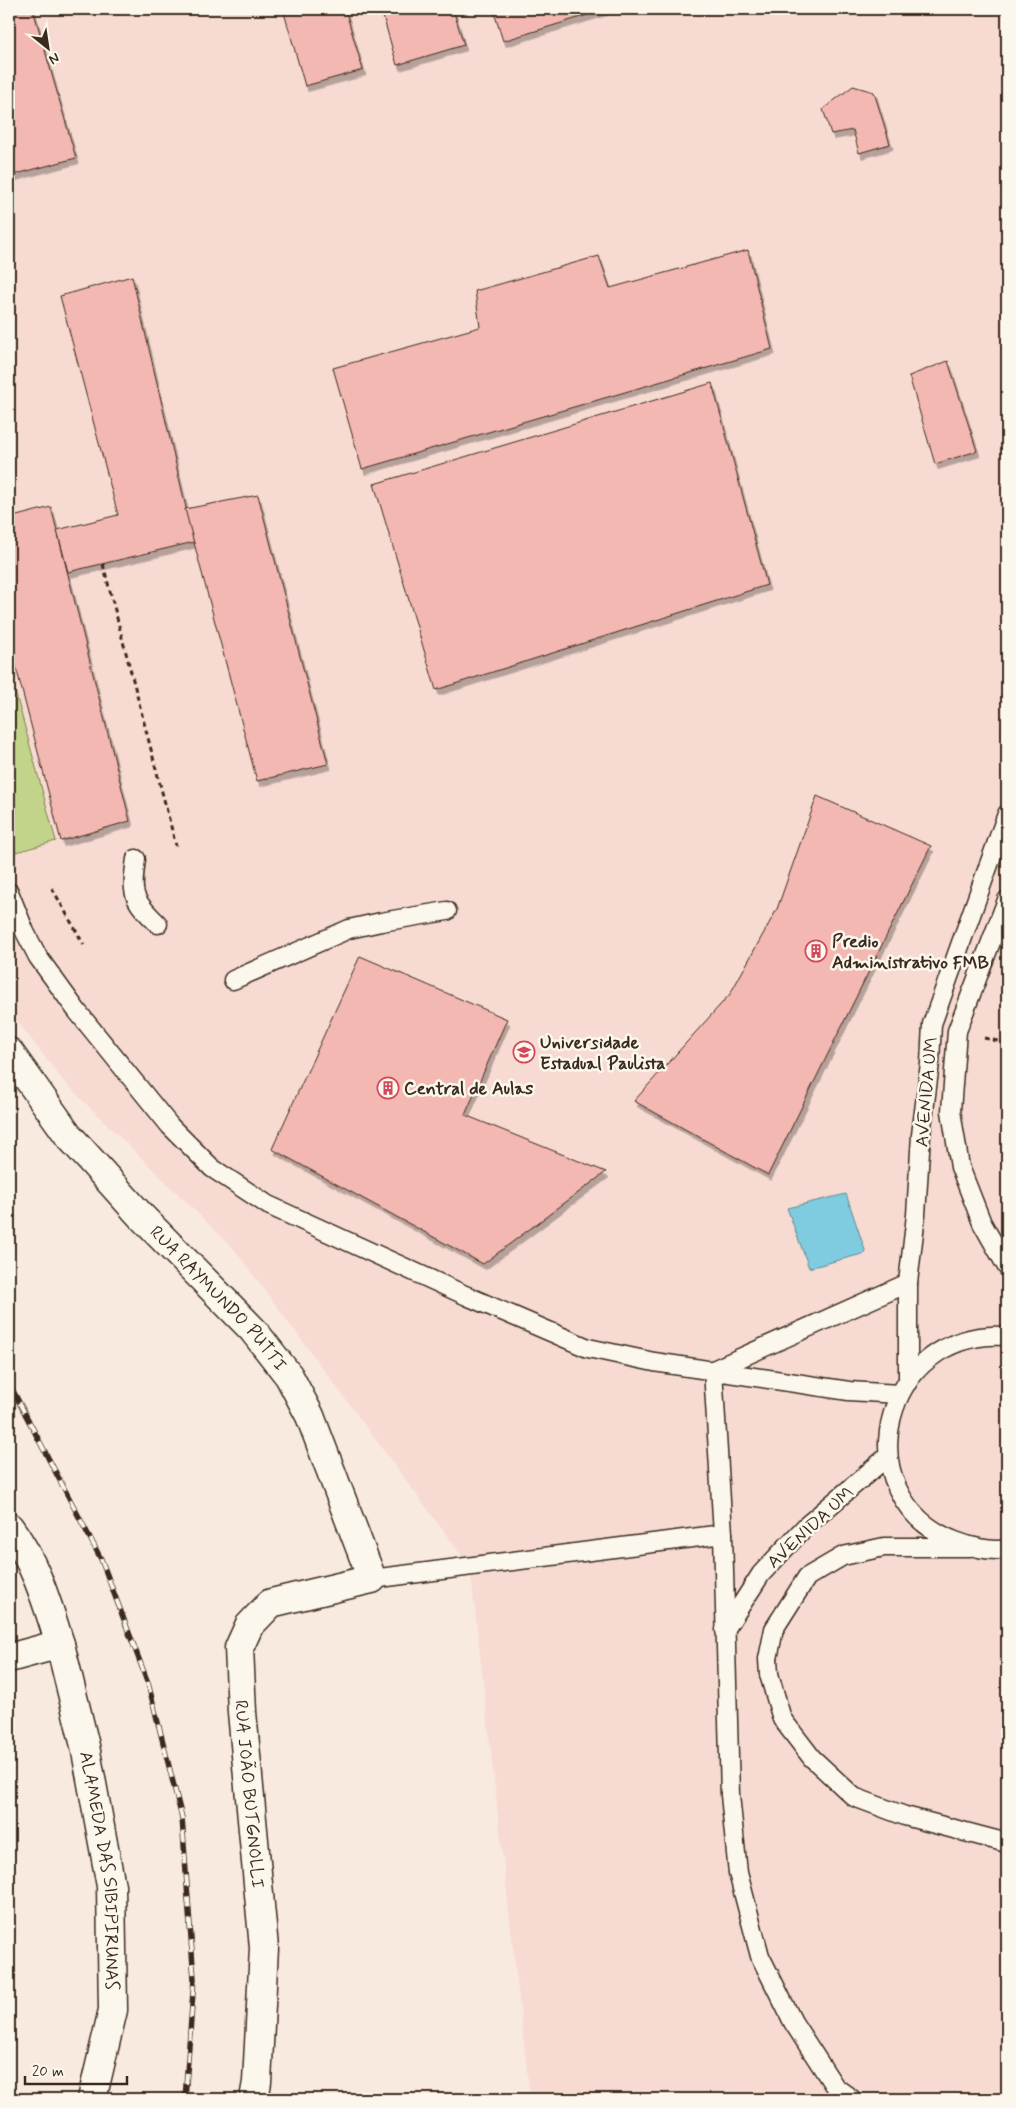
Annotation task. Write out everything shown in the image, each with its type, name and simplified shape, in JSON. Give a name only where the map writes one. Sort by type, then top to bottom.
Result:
[{"type":"street","name":"RUA RAYMUNDO PUTTI","points":[[9,1052],[69,1136],[140,1215],[253,1330],[289,1376],[310,1416],[372,1578]]},
{"type":"street","name":"ALAMEDA DAS SIBIPIRUNAS","points":[[9,1527],[21,1542],[45,1596],[60,1644],[85,1746],[111,1886],[113,2010],[92,2099]]},
{"type":"street","name":"RUA JOÃO BUTGNOLLI","points":[[254,2099],[257,2082],[264,1948],[242,1712],[239,1648],[249,1626],[272,1602],[372,1578]]},
{"type":"street","points":[[9,1658],[60,1644]]},
{"type":"lane","name":"AVENIDA UM","points":[[903,1388],[908,1283],[916,1215],[921,1135],[930,1063],[932,1024],[1007,814]]},
{"type":"lane","points":[[136,859],[133,884],[135,898],[142,909],[158,924]]},
{"type":"lane","points":[[9,892],[25,932],[38,956],[77,1011],[170,1126],[212,1168],[268,1205],[467,1296],[588,1348],[654,1362],[849,1391],[903,1388]]},
{"type":"lane","name":"AVENIDA UM","points":[[1007,900],[957,1031],[951,1111],[960,1167],[982,1223],[1007,1267]]},
{"type":"lane","points":[[234,980],[349,929],[447,911]]},
{"type":"lane","points":[[712,1370],[908,1283]]},
{"type":"lane","points":[[970,1547],[940,1535],[915,1515],[898,1487],[888,1456],[889,1424],[903,1388],[921,1364],[952,1344],[986,1335],[1007,1336]]},
{"type":"lane","points":[[712,1370],[722,1534],[730,1795],[738,1873],[760,1956],[793,2022],[835,2087],[852,2099]]},
{"type":"lane","name":"AVENIDA UM","points":[[725,1630],[761,1574],[806,1526],[888,1456]]},
{"type":"lane","points":[[372,1578],[722,1534]]},
{"type":"lane","points":[[1006,1550],[970,1547],[884,1547],[843,1556],[807,1577],[774,1629],[768,1659],[769,1674],[782,1719],[812,1758],[854,1796],[905,1816],[1007,1843]]},
{"type":"path","points":[[103,564],[176,846]]},
{"type":"path","points":[[52,888],[84,945]]},
{"type":"shaded area","name":"Universidade Estadual Paulista","points":[[9,9],[1007,9],[1007,2099],[530,2099],[470,1567],[234,1249],[65,1083],[17,1021],[9,1002]]},
{"type":"green space","points":[[9,669],[56,841],[9,854]]},
{"type":"water","points":[[846,1194],[866,1253],[809,1268],[787,1208]]},
{"type":"building","points":[[9,9],[33,9],[76,158],[9,176]]},
{"type":"building","points":[[283,9],[345,9],[363,70],[305,86]]},
{"type":"building","points":[[381,9],[453,9],[464,45],[397,65]]},
{"type":"building","points":[[493,9],[607,9],[503,41]]},
{"type":"building","points":[[853,86],[874,92],[890,144],[859,153],[853,130],[831,134],[823,109]]},
{"type":"building","points":[[748,250],[772,349],[362,469],[333,368],[480,327],[475,291],[599,256],[610,288]]},
{"type":"building","points":[[132,276],[194,542],[68,572],[57,530],[118,515],[60,296]]},
{"type":"building","points":[[948,361],[977,451],[935,464],[909,376]]},
{"type":"building","points":[[712,383],[767,585],[436,690],[374,484]]},
{"type":"building","points":[[258,495],[328,764],[257,781],[185,509]]},
{"type":"building","points":[[51,507],[130,821],[61,841],[9,640],[9,518]]},
{"type":"building","name":"Predio Administrativo FMB","points":[[817,796],[931,846],[768,1175],[634,1101],[730,994],[777,909]]},
{"type":"building","name":"Central de Aulas","points":[[360,956],[507,1019],[465,1115],[606,1172],[483,1264],[272,1149]]},
{"type":"railway","points":[[9,1383],[101,1559],[148,1683],[182,1818],[194,1979],[185,2099]]},
{"type":"place","name":"Predio Administrativo FMB","points":[[816,951]]},
{"type":"place","name":"Universidade Estadual Paulista","points":[[524,1052]]},
{"type":"place","name":"Central de Aulas","points":[[388,1088]]}]
